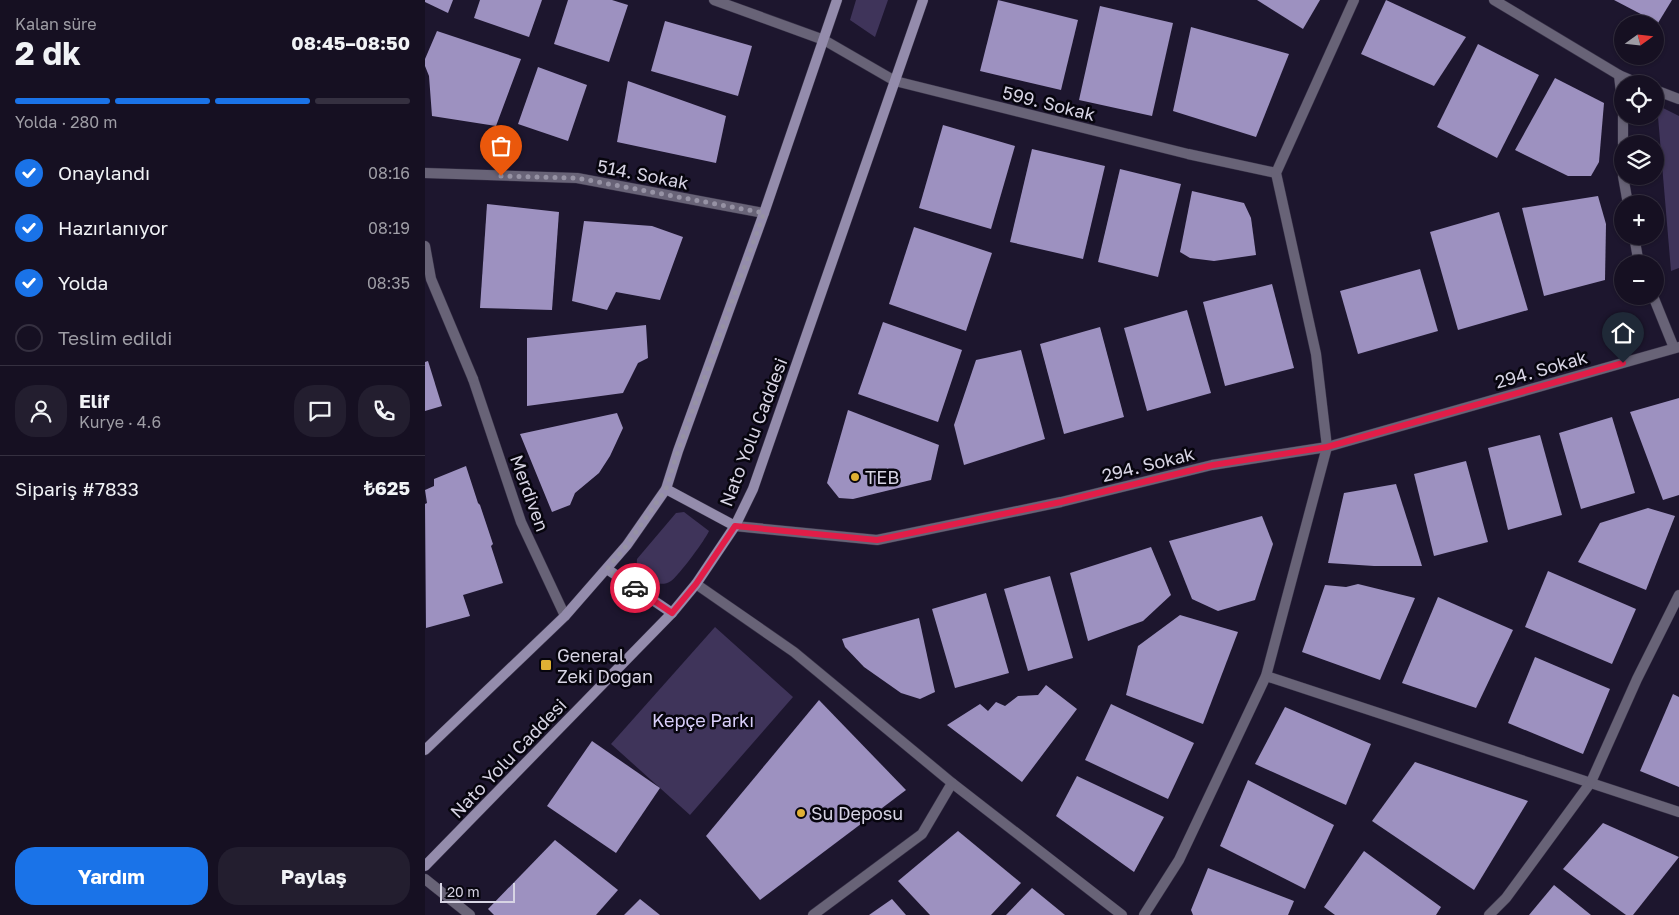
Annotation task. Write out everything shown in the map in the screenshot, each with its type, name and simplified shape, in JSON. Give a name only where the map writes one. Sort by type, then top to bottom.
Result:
[{"type":"main road","points":[[425,750],[565,616],[627,545],[666,489],[837,0]]},
{"type":"main road","name":"Nato Yolu Caddesi","points":[[425,866],[672,613],[696,584],[735,526],[753,488],[923,0]]},
{"type":"main road","points":[[666,489],[735,526]]},
{"type":"main road","points":[[607,569],[672,613]]},
{"type":"street","name":"599. Sokak","points":[[714,0],[824,40],[895,81],[1188,154],[1276,172]]},
{"type":"street","points":[[1144,915],[1179,860],[1265,676],[1327,447],[1316,354],[1276,172],[1354,0]]},
{"type":"street","points":[[1494,0],[1619,75]]},
{"type":"street","points":[[1664,93],[1679,99]]},
{"type":"street","name":"514. Sokak","points":[[425,173],[577,178],[764,213]]},
{"type":"street","name":"Merdiven","points":[[425,246],[431,278],[473,379],[521,522],[565,616]]},
{"type":"street","points":[[1657,305],[1677,347]]},
{"type":"street","name":"294. Sokak","points":[[735,526],[877,540],[1061,502],[1213,465],[1327,447],[1677,347]]},
{"type":"street","points":[[696,584],[794,652],[952,783],[1123,915]]},
{"type":"street","points":[[1489,915],[1506,898],[1591,782],[1637,679],[1679,595]]},
{"type":"street","points":[[1265,676],[1679,812]]},
{"type":"street","points":[[813,915],[921,834],[952,783]]},
{"type":"street","points":[[425,879],[470,915]]},
{"type":"green space","points":[[856,0],[888,0],[875,37],[850,20]]},
{"type":"green space","points":[[1664,108],[1679,116],[1679,268],[1671,271],[1664,185],[1664,135],[1660,135],[1659,125],[1664,125]]},
{"type":"green space","points":[[684,512],[709,531],[692,557],[671,581],[662,584],[652,582],[638,570],[637,559],[676,513]]},
{"type":"green space","name":"Kepçe Parkı","points":[[715,627],[793,697],[690,815],[611,744]]},
{"type":"building","points":[[425,0],[453,0],[448,13],[425,2]]},
{"type":"building","points":[[480,0],[542,0],[529,37],[474,18]]},
{"type":"building","points":[[568,0],[612,0],[628,5],[609,62],[554,44]]},
{"type":"building","points":[[998,0],[1078,20],[1061,90],[980,71]]},
{"type":"building","points":[[1257,0],[1320,0],[1303,29]]},
{"type":"building","points":[[1386,0],[1466,37],[1434,86],[1361,54]]},
{"type":"building","points":[[1614,0],[1672,0],[1663,15],[1643,15]]},
{"type":"building","points":[[1100,6],[1173,23],[1152,116],[1079,100]]},
{"type":"building","points":[[665,21],[752,46],[738,96],[651,71]]},
{"type":"building","points":[[1191,27],[1289,54],[1256,137],[1173,111]]},
{"type":"building","points":[[437,31],[521,59],[496,126],[432,116],[429,76],[425,66],[425,59]]},
{"type":"building","points":[[1478,44],[1539,75],[1497,158],[1437,127]]},
{"type":"building","points":[[538,67],[587,85],[568,141],[518,124]]},
{"type":"building","points":[[1555,78],[1604,103],[1599,162],[1591,176],[1568,176],[1515,150]]},
{"type":"building","points":[[628,81],[726,116],[716,163],[617,142]]},
{"type":"building","points":[[943,125],[1015,146],[991,229],[919,208]]},
{"type":"building","points":[[1032,149],[1105,166],[1083,259],[1010,242]]},
{"type":"building","points":[[1120,169],[1181,184],[1158,277],[1098,262]]},
{"type":"building","points":[[1192,191],[1244,203],[1251,218],[1256,255],[1214,261],[1190,258],[1180,252]]},
{"type":"building","points":[[1598,196],[1606,224],[1605,280],[1544,296],[1522,208]]},
{"type":"building","points":[[487,204],[559,212],[552,310],[480,308]]},
{"type":"building","points":[[1499,212],[1528,310],[1458,330],[1430,232]]},
{"type":"building","points":[[584,221],[652,226],[683,237],[660,300],[616,292],[607,310],[572,301]]},
{"type":"building","points":[[914,227],[992,253],[966,331],[889,304]]},
{"type":"building","points":[[1420,269],[1438,331],[1358,354],[1340,291]]},
{"type":"building","points":[[1272,284],[1294,368],[1225,386],[1203,302]]},
{"type":"building","points":[[1187,310],[1211,393],[1147,411],[1124,328]]},
{"type":"building","points":[[883,322],[962,350],[938,422],[858,394]]},
{"type":"building","points":[[646,325],[648,358],[638,363],[623,393],[527,406],[527,338]]},
{"type":"building","points":[[1100,327],[1124,417],[1064,434],[1040,344]]},
{"type":"building","points":[[1021,350],[1045,439],[964,465],[954,425],[976,360]]},
{"type":"building","points":[[428,361],[442,406],[425,411],[425,362]]},
{"type":"building","points":[[1679,398],[1679,495],[1663,500],[1630,412]]},
{"type":"building","points":[[848,410],[939,445],[931,480],[853,499],[839,498],[827,483]]},
{"type":"building","points":[[617,413],[623,428],[610,456],[599,473],[575,493],[570,505],[552,512],[520,434]]},
{"type":"building","points":[[1612,417],[1635,493],[1581,509],[1559,433]]},
{"type":"building","points":[[1540,435],[1562,515],[1508,530],[1488,448]]},
{"type":"building","points":[[1466,461],[1488,542],[1434,556],[1414,474]]},
{"type":"building","points":[[466,466],[493,544],[491,546],[503,583],[463,595],[470,616],[426,628],[425,504],[427,503],[425,490],[434,486],[434,479]]},
{"type":"building","points":[[1396,484],[1422,566],[1374,566],[1328,563],[1344,493]]},
{"type":"building","points":[[1648,508],[1675,516],[1646,590],[1578,562],[1600,523]]},
{"type":"building","points":[[1262,516],[1273,544],[1255,600],[1218,611],[1192,599],[1169,541]]},
{"type":"building","points":[[1151,547],[1171,595],[1143,621],[1088,641],[1070,573]]},
{"type":"building","points":[[1548,571],[1636,609],[1612,664],[1525,627]]},
{"type":"building","points":[[1050,576],[1073,658],[1028,671],[1004,589]]},
{"type":"building","points":[[1358,584],[1415,598],[1380,680],[1302,652],[1325,585],[1346,587]]},
{"type":"building","points":[[986,593],[1009,673],[955,688],[932,609]]},
{"type":"building","points":[[1438,597],[1513,630],[1476,708],[1402,683]]},
{"type":"building","points":[[1180,615],[1238,632],[1203,724],[1126,695],[1138,646]]},
{"type":"building","points":[[919,618],[935,692],[920,699],[901,693],[864,667],[845,647],[842,639]]},
{"type":"building","points":[[1535,657],[1610,689],[1583,754],[1508,723]]},
{"type":"building","points":[[1046,685],[1077,709],[1022,782],[947,725],[980,704],[988,711],[996,702],[1005,706],[1018,696],[1038,695]]},
{"type":"building","points":[[1673,694],[1679,697],[1679,787],[1640,771]]},
{"type":"building","name":"Su Deposu","points":[[819,700],[906,790],[760,900],[706,836]]},
{"type":"building","points":[[1111,704],[1194,743],[1168,799],[1085,760]]},
{"type":"building","points":[[1285,707],[1371,744],[1346,805],[1255,764]]},
{"type":"building","points":[[592,741],[660,788],[616,853],[547,806]]},
{"type":"building","points":[[1415,762],[1528,801],[1474,890],[1372,821]]},
{"type":"building","points":[[1077,776],[1164,817],[1134,872],[1056,816]]},
{"type":"building","points":[[1248,780],[1334,825],[1305,889],[1220,846]]},
{"type":"building","points":[[1603,823],[1679,857],[1633,915],[1626,915],[1563,869]]},
{"type":"building","points":[[958,831],[1021,883],[991,915],[930,915],[898,881]]},
{"type":"building","points":[[555,840],[618,890],[596,915],[494,915],[488,909]]},
{"type":"building","points":[[1364,851],[1441,907],[1436,915],[1335,915],[1324,907]]},
{"type":"building","points":[[1208,868],[1294,901],[1288,915],[1193,915],[1191,910]]},
{"type":"building","points":[[1554,885],[1591,915],[1529,915]]},
{"type":"building","points":[[1032,888],[1065,915],[1006,915]]},
{"type":"building","points":[[640,899],[660,915],[624,915]]},
{"type":"building","points":[[892,899],[906,915],[869,915]]},
{"type":"way so far","points":[[501,176],[577,178],[764,213],[666,489],[627,545],[607,569],[635,588]]},
{"type":"place","name":"TEB","points":[[855,477]]},
{"type":"place","name":"General Zeki Doğan","points":[[546,665]]},
{"type":"place","name":"Su Deposu","points":[[801,813]]},
{"type":"route","points":[[635,588],[672,613],[696,584],[735,526],[877,540],[1061,502],[1213,465],[1327,447],[1623,363]]}]
